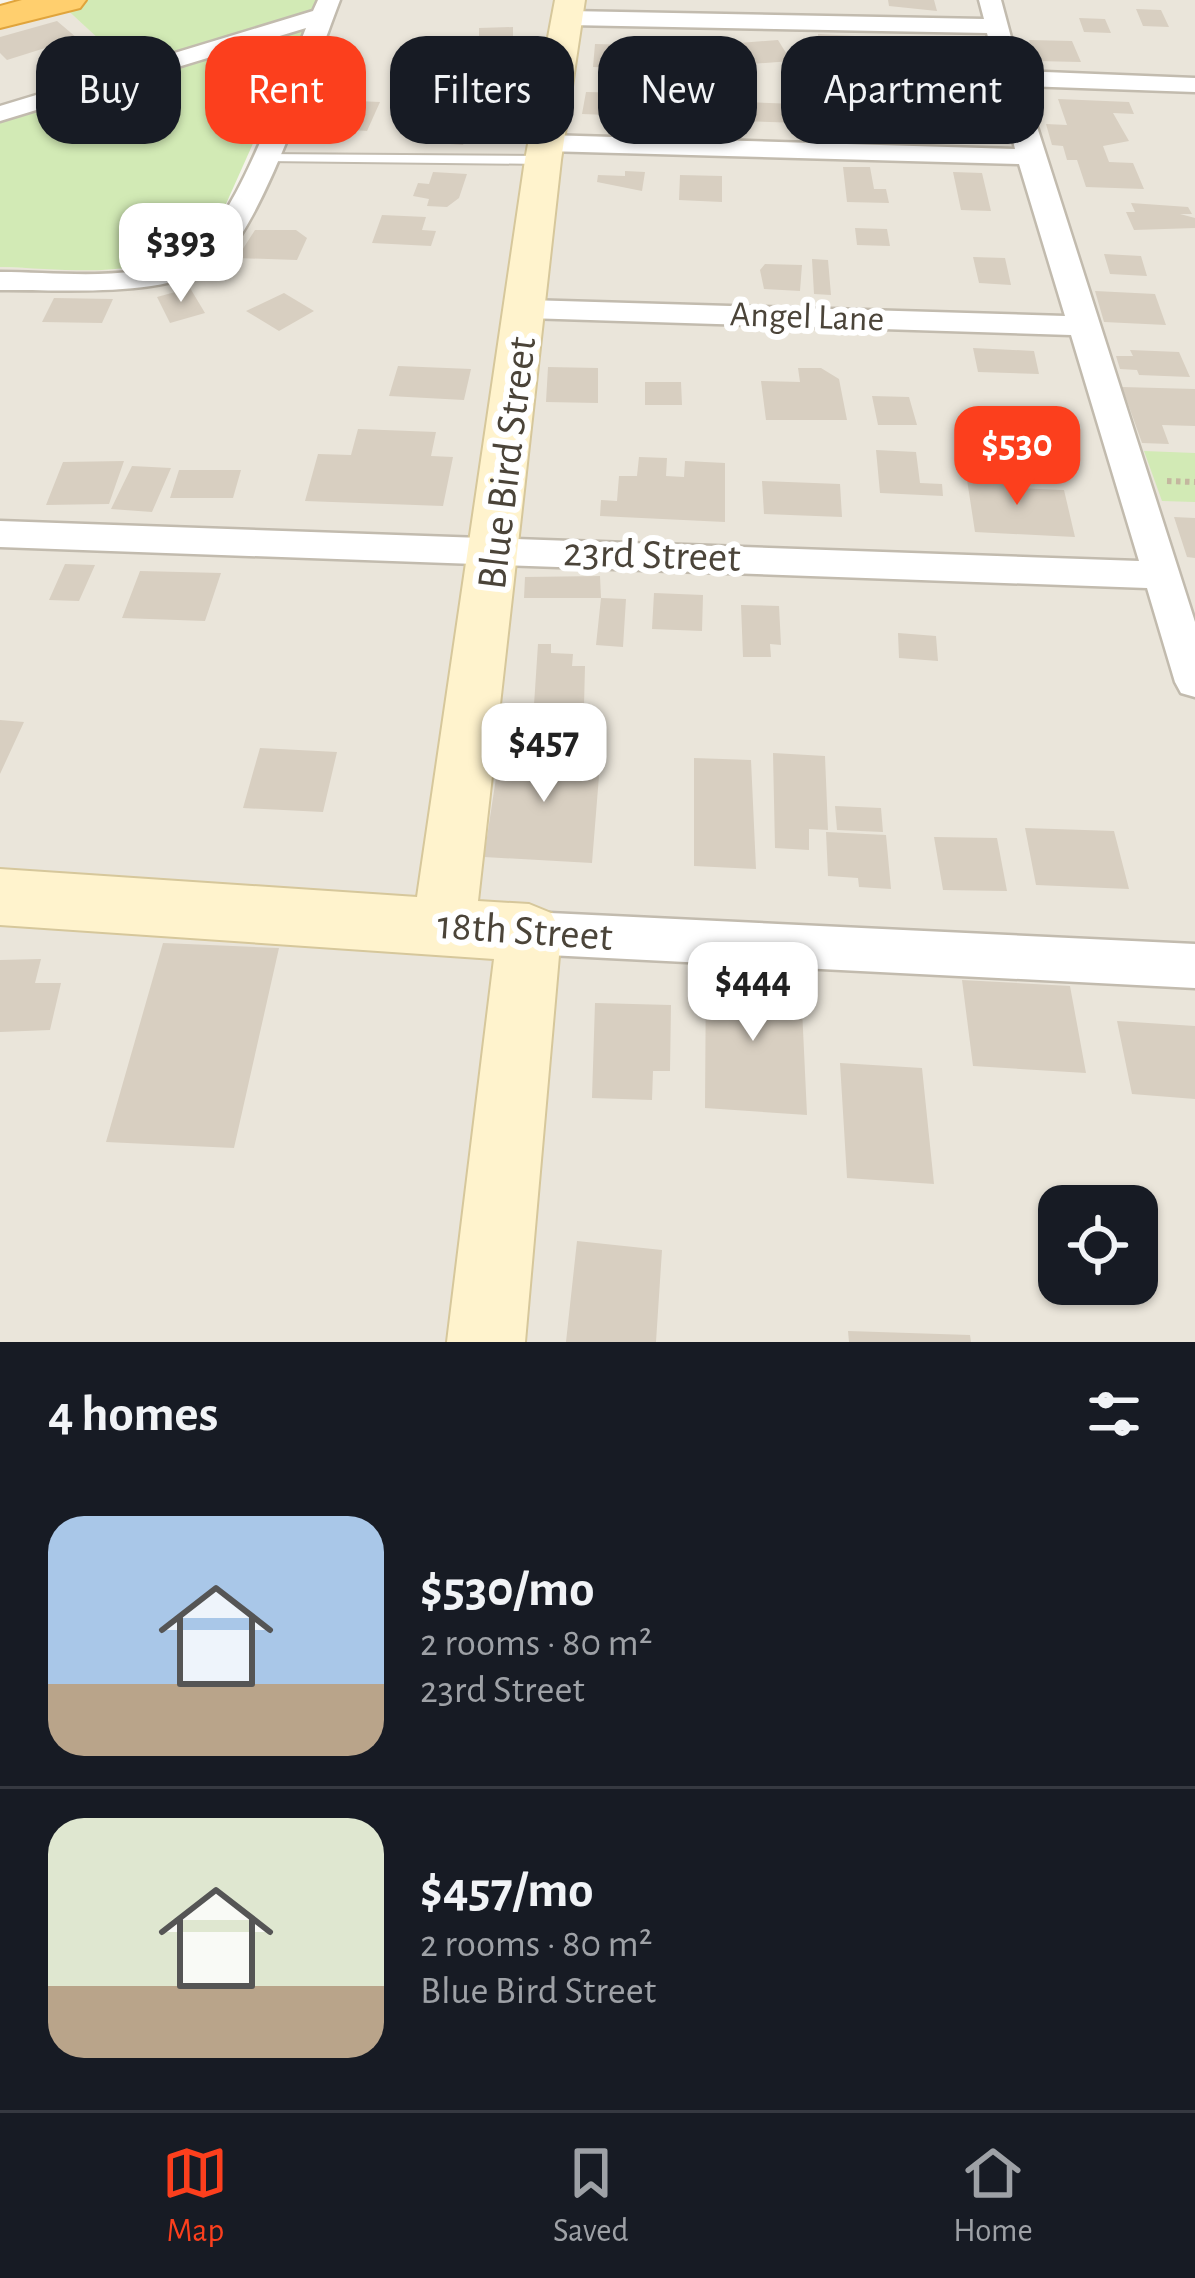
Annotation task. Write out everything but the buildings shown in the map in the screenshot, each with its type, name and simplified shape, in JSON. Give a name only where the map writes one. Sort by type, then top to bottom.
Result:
[{"type":"highway","points":[[0,17],[68,0]]},
{"type":"street","points":[[0,114],[325,8]]},
{"type":"street","points":[[0,281],[124,280],[186,268],[222,244],[265,157],[325,8]]},
{"type":"street","points":[[569,9],[993,13]]},
{"type":"street","name":"Blue Bird Street","points":[[444,925],[544,152],[569,9]]},
{"type":"street","points":[[1044,79],[1195,85]]},
{"type":"street","points":[[1027,144],[1195,682]]},
{"type":"street","points":[[544,152],[1030,157]]},
{"type":"street","name":"Angel Lane","points":[[527,309],[1087,326]]},
{"type":"street","name":"23rd Street","points":[[0,533],[1161,575]]},
{"type":"street","name":"18th Street","points":[[0,897],[529,933],[1195,966]]},
{"type":"street","points":[[486,1342],[529,933]]},
{"type":"lane","points":[[265,157],[544,152]]},
{"type":"shaded area","points":[[317,0],[1195,0],[1195,1342],[0,1342],[0,267],[127,270],[232,201],[256,144],[366,144],[366,36],[302,36]]},
{"type":"shaded area","points":[[63,6],[96,36],[36,36],[36,110],[0,122],[0,22]]},
{"type":"green space","points":[[87,0],[317,0],[301,36],[205,36],[205,144],[253,144],[213,233],[188,249],[163,260],[111,270],[0,267],[0,122],[36,110],[36,144],[181,144],[181,36],[96,36],[63,6]]},
{"type":"green space","points":[[1144,451],[1195,453],[1195,502],[1162,501]]}]
